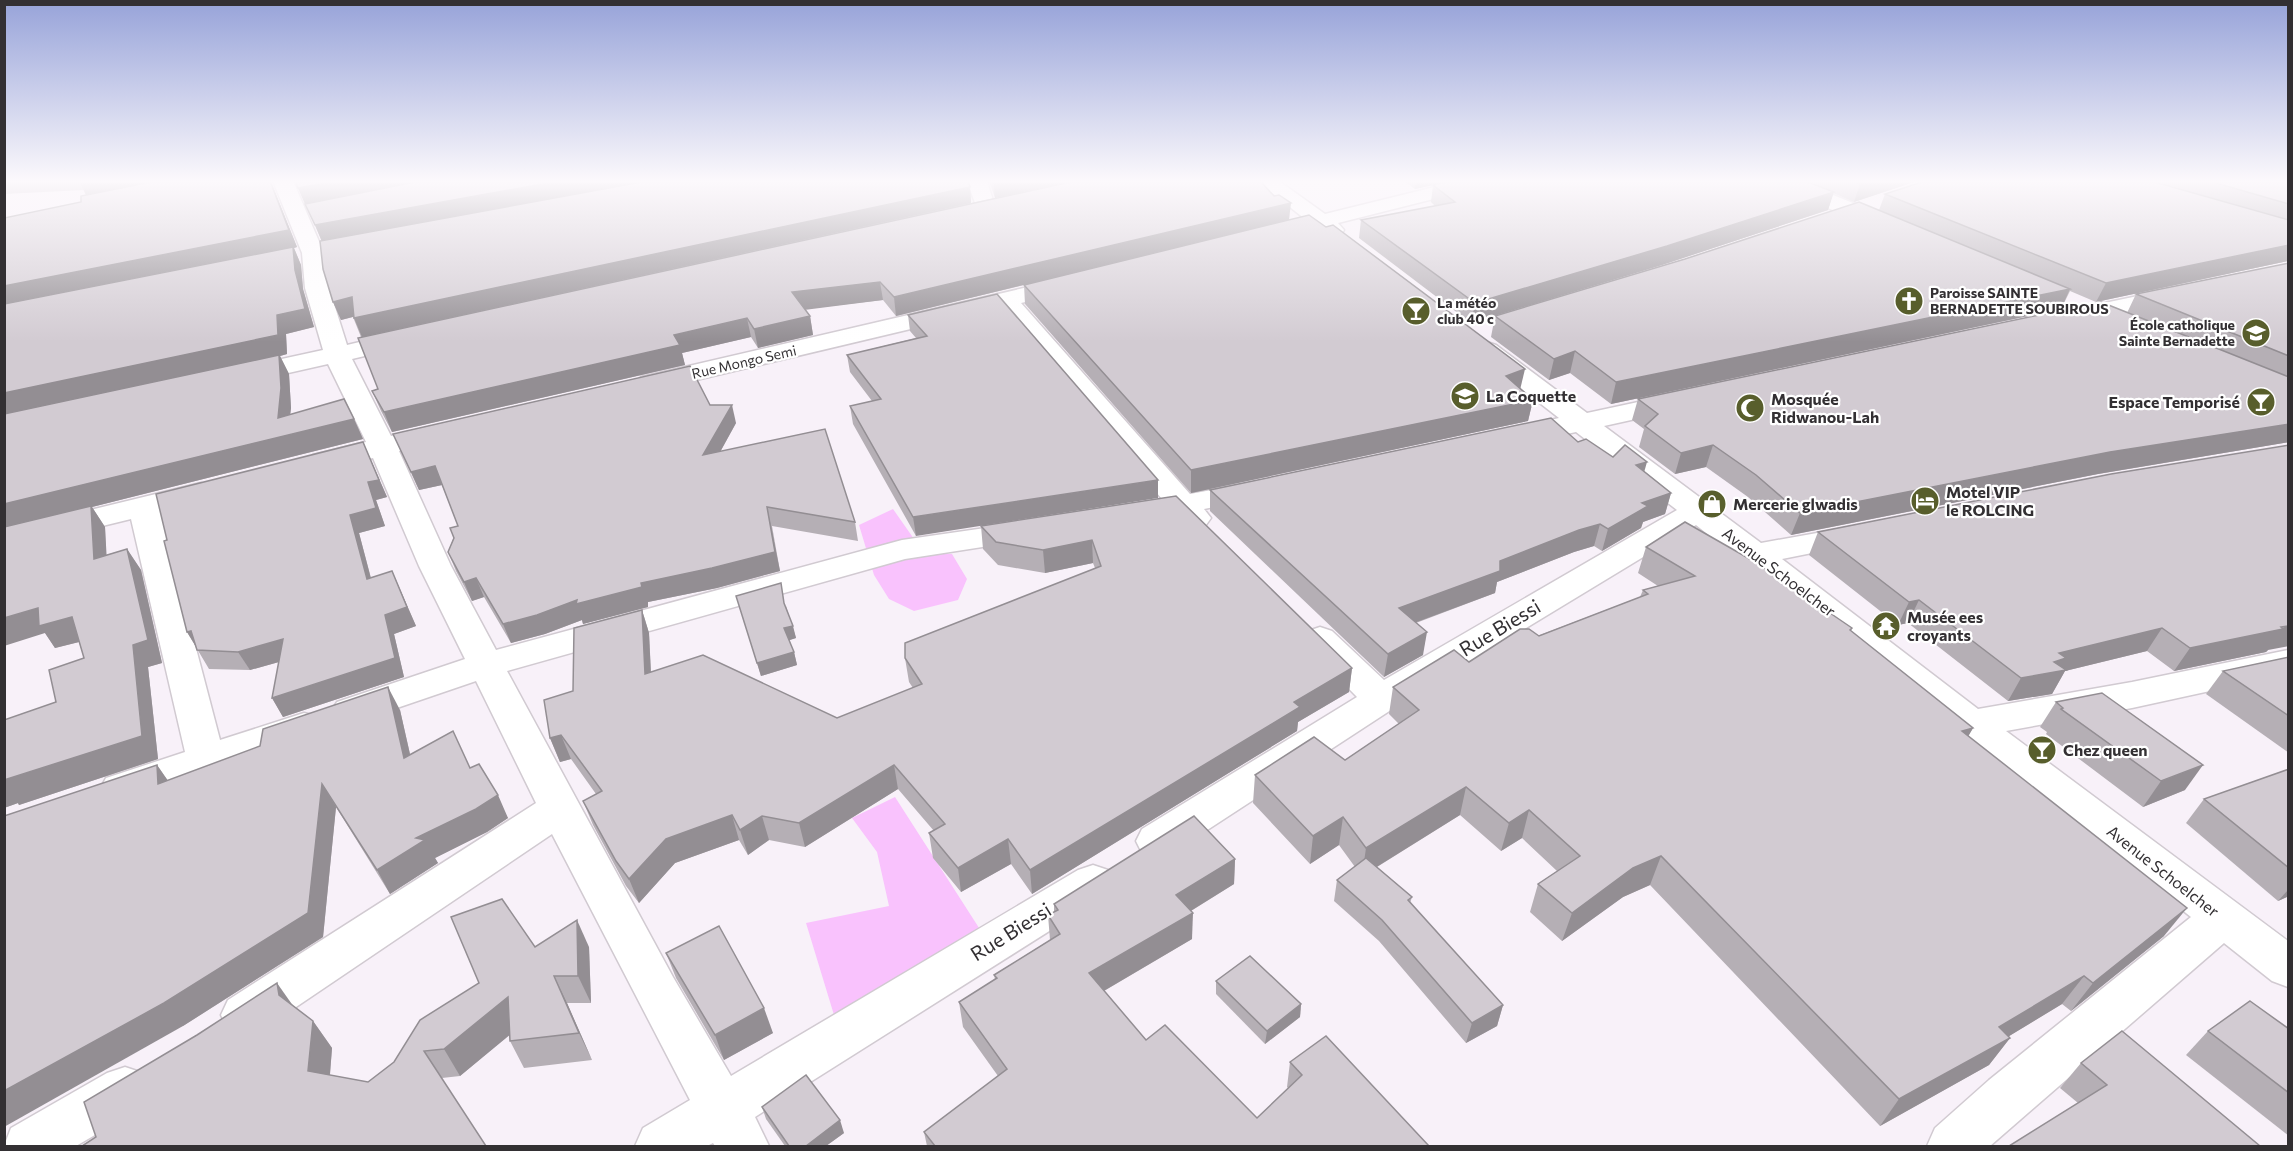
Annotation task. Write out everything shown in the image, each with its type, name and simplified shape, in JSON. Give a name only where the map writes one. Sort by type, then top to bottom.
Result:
[{"type":"street","points":[[311,235],[317,288],[337,355],[382,446],[435,566],[559,808],[733,1129]]},
{"type":"street","points":[[1254,238],[1267,235]]},
{"type":"street","points":[[1340,235],[1358,249]]},
{"type":"street","name":"Rue Mongo Semi","points":[[624,389],[1096,278]]},
{"type":"street","points":[[2048,322],[2198,290]]},
{"type":"street","points":[[2062,298],[2127,325]]},
{"type":"street","points":[[1005,300],[1183,506],[1216,538]]},
{"type":"street","name":"Avenue Schoelcher","points":[[1478,331],[1582,422],[1756,554],[1971,724],[2289,968]]},
{"type":"street","points":[[222,380],[428,334]]},
{"type":"street","points":[[1488,442],[1699,397]]},
{"type":"street","points":[[303,466],[463,427]]},
{"type":"street","points":[[1113,517],[1183,506],[1289,484]]},
{"type":"street","points":[[4,541],[223,486]]},
{"type":"street","points":[[144,507],[206,760]]},
{"type":"street","name":"Rue Biessi","points":[[661,1146],[733,1129],[1114,869],[1381,699],[1698,510]]},
{"type":"street","points":[[94,797],[487,664],[902,550],[1054,526]]},
{"type":"street","points":[[1756,554],[1882,530]]},
{"type":"street","points":[[1299,618],[1381,699]]},
{"type":"street","points":[[1971,724],[2132,695],[2289,662]]},
{"type":"street","points":[[211,1038],[559,808]]},
{"type":"street","points":[[1953,1146],[2007,1097],[2223,917]]},
{"type":"street","points":[[29,1146],[160,1068]]},
{"type":"shaded area","points":[[893,509],[914,539],[916,554],[952,554],[967,579],[958,600],[914,611],[889,599],[874,575],[859,525]]},
{"type":"shaded area","points":[[895,797],[981,931],[834,1015],[806,923],[889,906],[877,852],[852,818]]},
{"type":"building","points":[[4,235],[265,235],[4,286]]},
{"type":"building","points":[[354,235],[746,235],[354,318],[352,297],[333,302],[323,269],[320,241]]},
{"type":"building","points":[[830,235],[1157,235],[894,297],[880,282],[792,292],[810,316],[754,329],[747,318],[674,335],[680,345],[384,412],[372,391],[378,389],[358,338]]},
{"type":"building","points":[[1229,235],[1346,235],[1525,369],[1506,376],[1533,400],[1191,470],[1024,285]]},
{"type":"building","points":[[1381,235],[1702,235],[1667,246],[1475,303]]},
{"type":"building","points":[[1759,235],[1938,235],[2070,289],[1616,382],[1575,351],[1554,359],[1495,316]]},
{"type":"building","points":[[1986,235],[2289,235],[2289,245],[2106,283]]},
{"type":"building","points":[[293,247],[295,270],[305,309],[277,315],[278,335],[4,393],[4,304]]},
{"type":"building","points":[[2289,263],[2289,356],[2136,294]]},
{"type":"building","points":[[997,294],[1158,480],[913,517],[850,406],[881,399],[847,355],[927,336],[908,315]]},
{"type":"building","points":[[2101,302],[2289,377],[2289,424],[2110,452],[1800,513],[1756,475],[1713,445],[1681,453],[1645,426],[1658,414],[1638,399]]},
{"type":"building","points":[[279,355],[281,388],[278,418],[344,399],[354,419],[4,504],[4,414]]},
{"type":"building","points":[[690,366],[710,405],[732,405],[703,455],[825,429],[855,522],[767,507],[775,552],[641,583],[642,587],[576,604],[577,600],[537,615],[503,624],[476,578],[464,582],[448,552],[454,538],[450,528],[458,526],[435,466],[411,472],[393,434]]},
{"type":"building","points":[[1551,418],[1578,442],[1586,439],[1613,457],[1625,445],[1647,462],[1636,465],[1671,493],[1642,503],[1648,506],[1608,529],[1600,524],[1579,530],[1500,561],[1500,571],[1399,608],[1427,632],[1388,654],[1210,490]]},
{"type":"building","points":[[363,442],[379,480],[368,482],[376,508],[350,515],[367,579],[392,571],[407,607],[385,615],[395,658],[272,698],[283,639],[238,652],[197,650],[191,631],[187,632],[164,541],[167,540],[156,494]]},
{"type":"building","points":[[2289,445],[2289,626],[2190,648],[2162,628],[2059,653],[2066,658],[2054,662],[2066,670],[2021,678],[1919,600],[1909,602],[1818,532],[2111,474]]},
{"type":"building","points":[[1176,496],[1352,668],[1294,702],[1300,707],[1030,870],[1008,839],[958,868],[929,833],[945,824],[894,765],[799,823],[762,816],[740,830],[732,815],[666,839],[629,879],[616,861],[583,801],[602,791],[561,735],[550,738],[544,700],[573,691],[574,628],[642,610],[645,674],[703,655],[837,718],[922,684],[905,658],[905,643],[1101,566],[1092,540],[1043,550],[996,542],[981,526]]},
{"type":"building","points":[[91,506],[94,559],[127,549],[148,640],[133,645],[142,736],[4,780],[4,720],[56,702],[49,670],[84,658],[72,617],[39,626],[38,608],[4,618],[4,527]]},
{"type":"building","points":[[1685,522],[1755,562],[1852,628],[1850,630],[1973,728],[1962,731],[2187,908],[2093,983],[2084,976],[1999,1027],[2010,1038],[1899,1099],[1661,856],[1633,868],[1572,913],[1538,884],[1580,856],[1529,810],[1509,823],[1466,787],[1366,848],[1343,817],[1313,836],[1255,775],[1314,737],[1345,760],[1419,710],[1393,687],[1454,650],[1469,662],[1520,629],[1529,629],[1539,636],[1648,594],[1643,590],[1695,576],[1646,547]]},
{"type":"building","points":[[781,583],[784,603],[793,626],[784,628],[794,652],[757,663],[736,596]]},
{"type":"building","points":[[2289,657],[2289,716],[2223,671]]},
{"type":"building","points":[[388,687],[404,758],[453,731],[470,768],[479,764],[498,795],[476,809],[416,838],[425,840],[377,870],[322,784],[308,913],[164,1003],[4,1091],[4,816],[157,765],[158,784],[260,746],[263,729]]},
{"type":"building","points":[[2102,693],[2203,765],[2161,781],[2061,709],[2063,708],[2056,702]]},
{"type":"building","points":[[2289,769],[2289,868],[2204,799]]},
{"type":"building","points":[[1194,816],[1235,859],[1176,895],[1193,913],[1089,973],[1146,1040],[1165,1025],[1257,1118],[1302,1075],[1290,1062],[1326,1036],[1429,1146],[935,1146],[924,1132],[1007,1069],[959,1002],[997,978],[994,975],[1060,934],[1048,915],[1058,910],[1054,904]]},
{"type":"building","points":[[1366,858],[1412,897],[1408,900],[1503,1005],[1472,1023],[1382,920],[1337,880]]},
{"type":"building","points":[[502,899],[535,947],[577,920],[578,976],[554,976],[579,1033],[510,1041],[508,997],[444,1049],[424,1051],[486,1146],[82,1146],[96,1137],[84,1102],[197,1035],[277,983],[279,995],[313,1021],[308,1071],[368,1082],[394,1062],[420,1020],[479,983],[451,917]]},
{"type":"building","points":[[719,926],[764,1008],[715,1035],[666,953]]},
{"type":"building","points":[[1250,956],[1301,1004],[1267,1031],[1216,981]]},
{"type":"building","points":[[2250,1001],[2289,1029],[2289,1093],[2208,1031]]},
{"type":"building","points":[[2122,1031],[2260,1146],[2009,1146],[2107,1085],[2081,1063]]},
{"type":"building","points":[[806,1075],[840,1120],[806,1146],[789,1146],[762,1107]]},
{"type":"place","name":"Paroisse SAINTE BERNADETTE SOUBIROUS","points":[[1909,301]]},
{"type":"place","name":"La météo club 40 c","points":[[1416,311]]},
{"type":"place","name":"École catholique Sainte Bernadette","points":[[2256,333]]},
{"type":"place","name":"La Coquette","points":[[1465,396]]},
{"type":"place","name":"Espace Temporisé","points":[[2261,402]]},
{"type":"place","name":"Mosquée Ridwanou-Lah","points":[[1750,408]]},
{"type":"place","name":"Motel VIP le ROLCING","points":[[1925,501]]},
{"type":"place","name":"Mercerie glwadis","points":[[1712,504]]},
{"type":"place","name":"Musée ees croyants","points":[[1886,626]]},
{"type":"place","name":"Chez queen","points":[[2042,750]]}]
